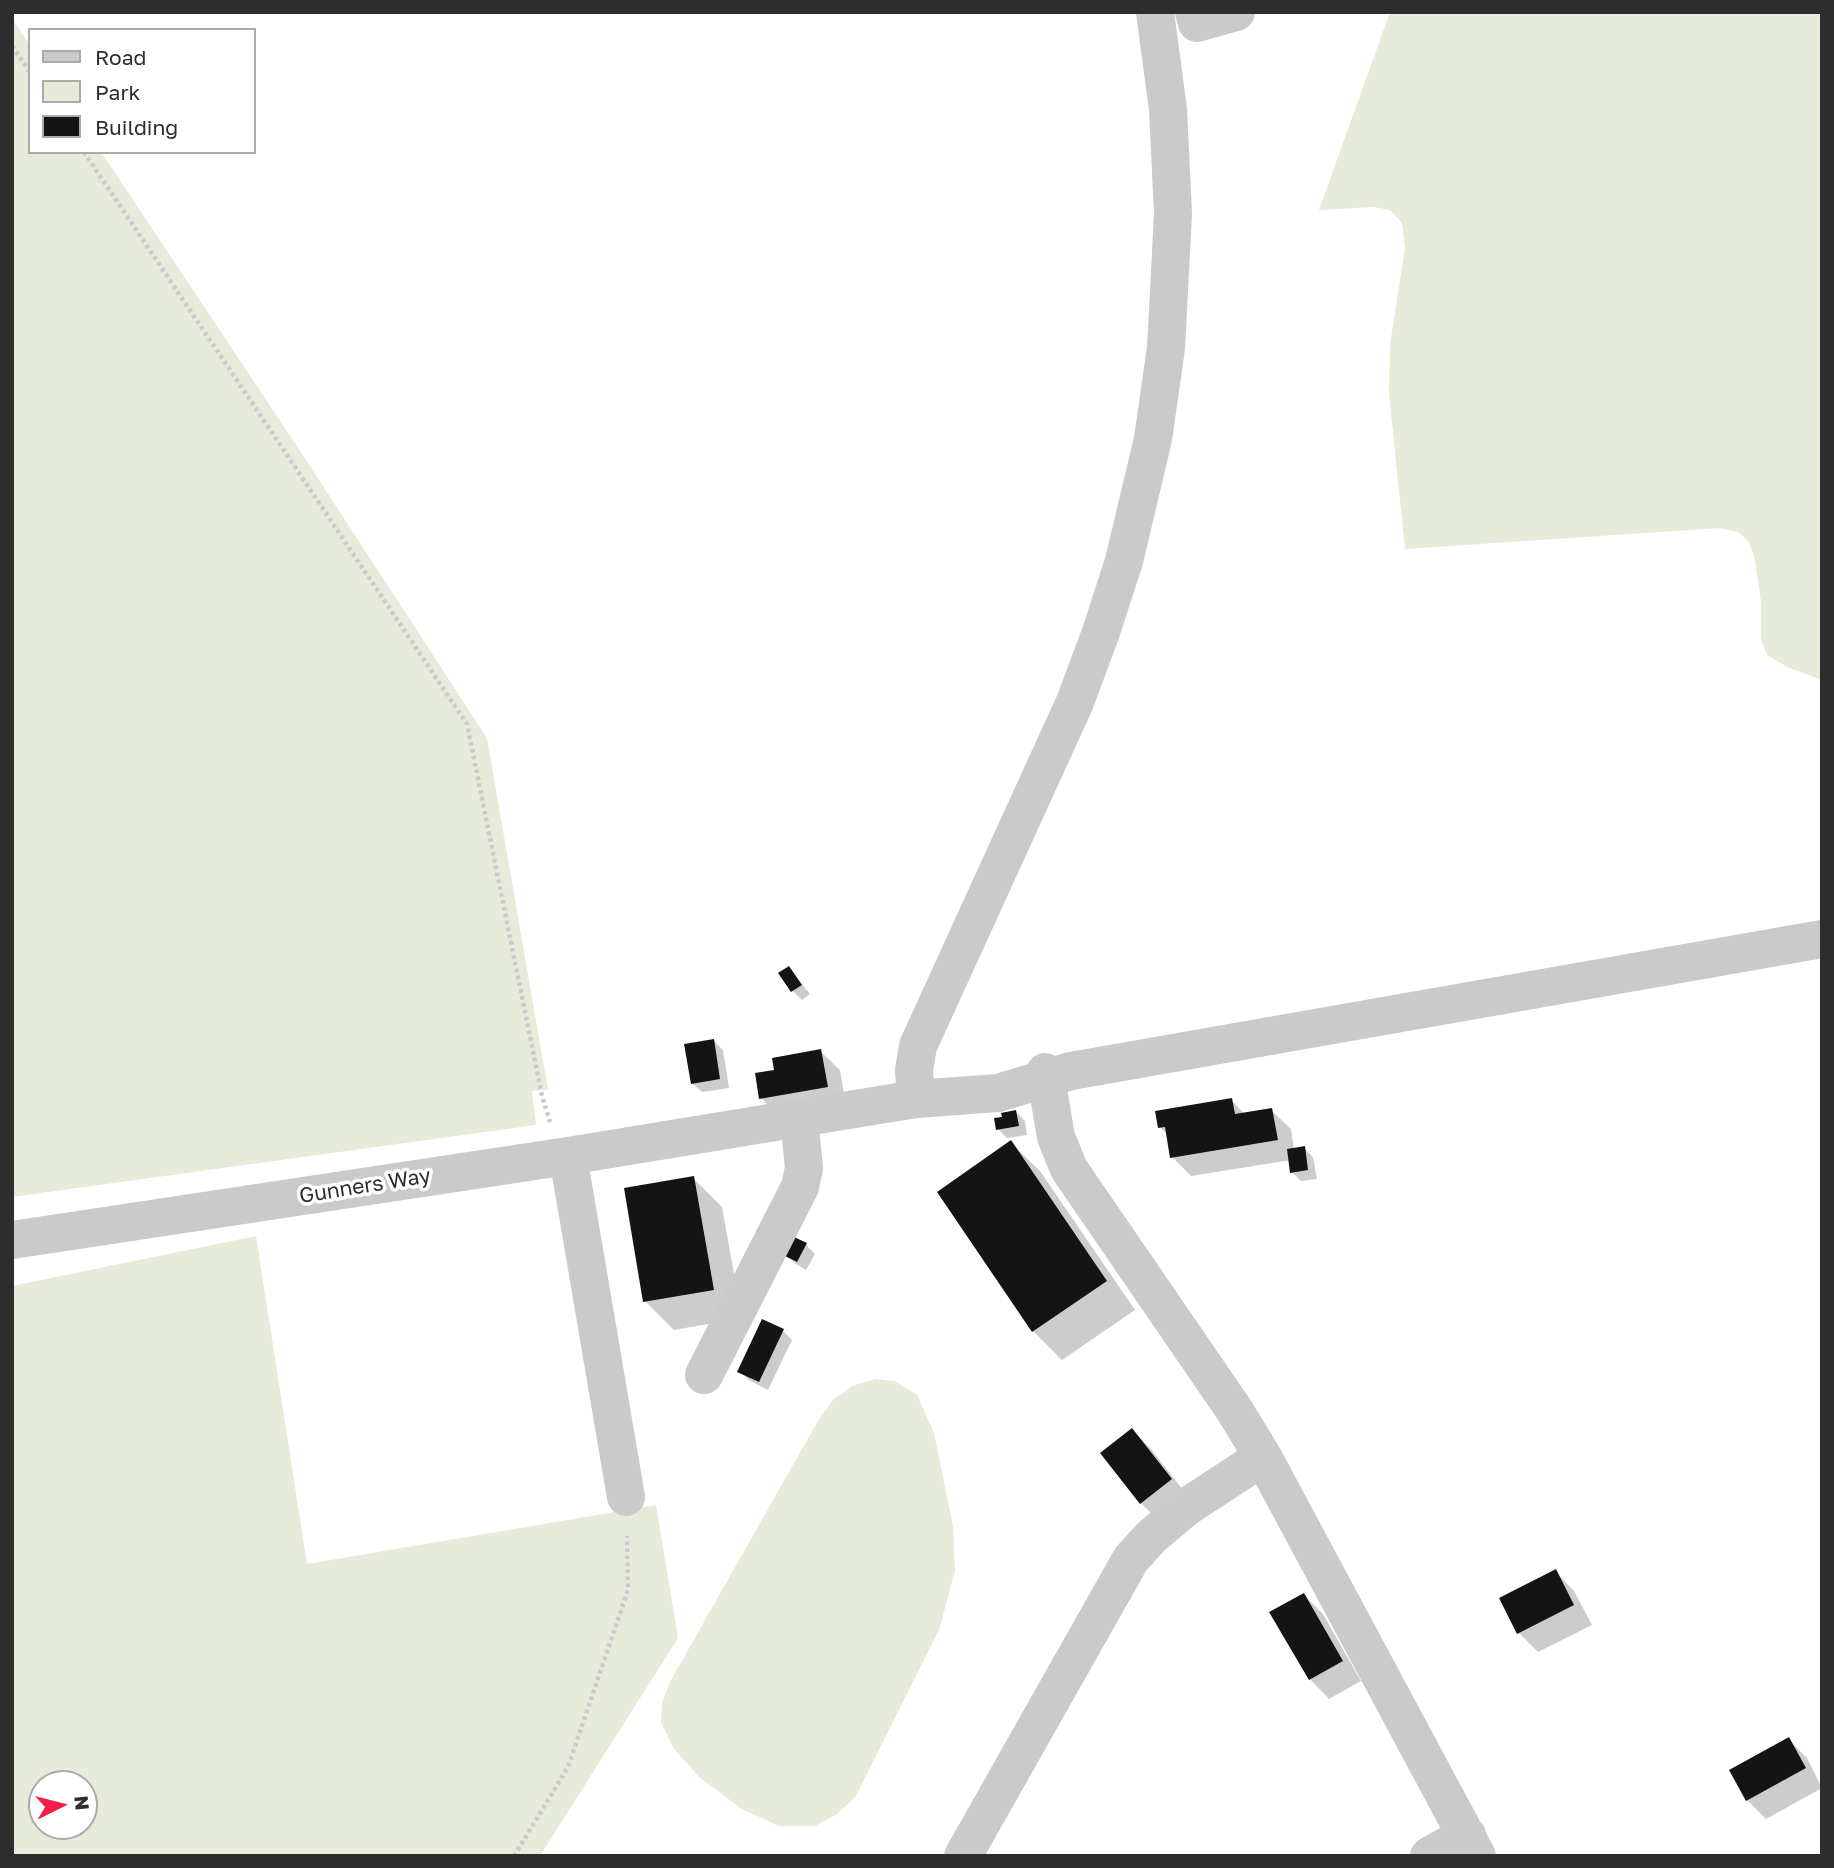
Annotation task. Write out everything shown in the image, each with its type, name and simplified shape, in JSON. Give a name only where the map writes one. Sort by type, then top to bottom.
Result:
[{"type":"street","points":[[906,1098],[922,1037],[1075,702],[1087,670],[1124,561],[1153,439],[1166,348],[1173,214],[1168,109],[1155,12]]},
{"type":"street","points":[[1194,12],[1197,23],[1236,12]]},
{"type":"street","name":"Gunners Way","points":[[12,1240],[568,1156],[799,1119],[906,1098],[998,1093],[1054,1073],[1822,939]]},
{"type":"street","points":[[1054,1073],[1056,1137],[1069,1170],[1235,1411],[1263,1457],[1472,1845],[1429,1856]]},
{"type":"street","points":[[704,1376],[800,1187],[804,1168],[799,1119]]},
{"type":"street","points":[[568,1156],[626,1497]]},
{"type":"street","points":[[963,1856],[1131,1559],[1181,1511],[1263,1457]]},
{"type":"path","points":[[12,46],[28,69]]},
{"type":"path","points":[[85,154],[467,724],[542,1096],[548,1117],[568,1156]]},
{"type":"path","points":[[514,1856],[568,1768],[628,1590],[626,1497]]},
{"type":"green space","points":[[1390,12],[1822,12],[1822,680],[1787,667],[1767,655],[1761,639],[1761,602],[1755,560],[1749,542],[1738,532],[1720,528],[1405,549],[1389,394],[1390,345],[1405,247],[1402,223],[1390,210],[1374,207],[1319,210]]},
{"type":"green space","points":[[12,19],[28,42],[28,154],[102,154],[487,738],[548,1090],[532,1091],[536,1125],[12,1197]]},
{"type":"green space","points":[[256,1236],[307,1564],[656,1505],[678,1638],[540,1856],[12,1856],[12,1286]]},
{"type":"green space","points":[[875,1379],[895,1381],[917,1395],[934,1433],[953,1526],[955,1571],[939,1630],[856,1796],[836,1815],[815,1826],[779,1826],[742,1809],[700,1778],[674,1749],[661,1722],[662,1703],[671,1680],[819,1419],[833,1400],[852,1386]]},
{"type":"building","points":[[789,966],[802,985],[791,992],[778,973]]},
{"type":"building","points":[[714,1039],[720,1079],[691,1084],[684,1044]]},
{"type":"building","points":[[821,1049],[828,1087],[759,1099],[755,1073],[774,1070],[772,1058]]},
{"type":"building","points":[[1232,1098],[1235,1114],[1272,1108],[1278,1140],[1170,1158],[1165,1127],[1158,1128],[1155,1111]]},
{"type":"building","points":[[1016,1110],[1019,1126],[996,1130],[994,1118],[1002,1117],[1001,1113]]},
{"type":"building","points":[[1011,1140],[1107,1281],[1032,1332],[937,1192]]},
{"type":"building","points":[[1305,1146],[1308,1170],[1290,1173],[1287,1149]]},
{"type":"building","points":[[694,1176],[714,1290],[643,1302],[624,1188]]},
{"type":"building","points":[[794,1237],[807,1243],[797,1262],[785,1256]]},
{"type":"building","points":[[762,1319],[784,1329],[759,1382],[737,1372]]},
{"type":"building","points":[[1132,1428],[1172,1479],[1140,1504],[1100,1453]]},
{"type":"building","points":[[1556,1569],[1574,1605],[1517,1634],[1499,1598]]},
{"type":"building","points":[[1304,1593],[1343,1661],[1309,1680],[1269,1612]]},
{"type":"building","points":[[1789,1737],[1806,1768],[1746,1801],[1729,1770]]}]
